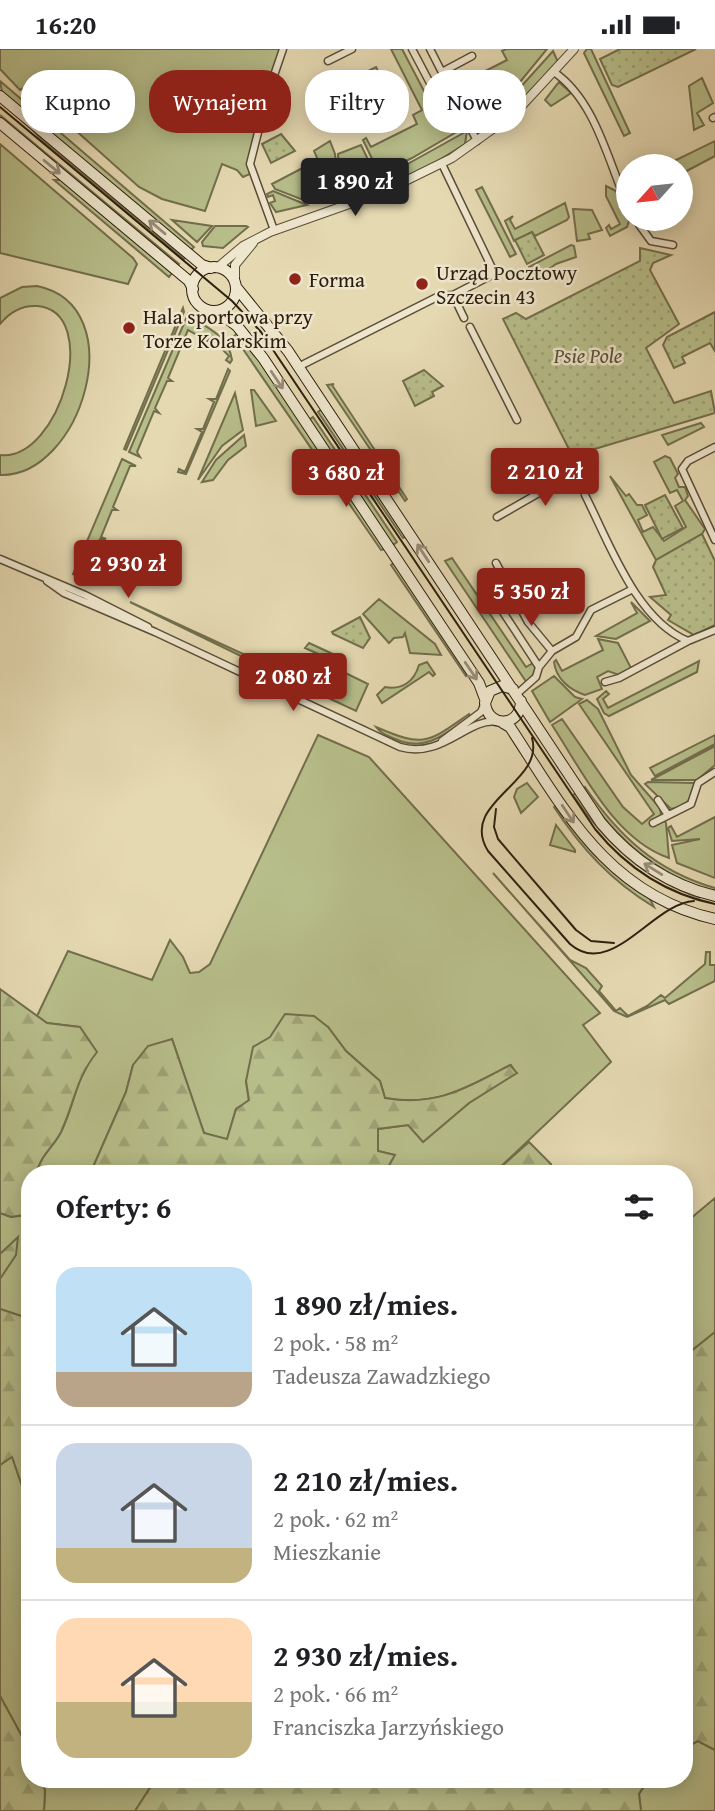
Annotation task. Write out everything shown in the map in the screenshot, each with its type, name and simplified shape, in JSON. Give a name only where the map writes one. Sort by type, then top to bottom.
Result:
[{"type":"main road","points":[[0,96],[202,265],[228,272],[298,367],[518,695],[589,806],[617,841],[662,875],[715,896]]},
{"type":"main road","points":[[0,123],[189,281],[201,306],[217,311],[237,326],[262,358],[480,683],[487,714],[510,727],[580,832],[609,864],[659,899],[715,919]]},
{"type":"main road","points":[[193,289],[197,276],[214,268]]},
{"type":"main road","points":[[217,311],[232,302],[235,284]]},
{"type":"main road","points":[[485,701],[492,690],[499,686],[518,695]]},
{"type":"main road","points":[[500,722],[518,715],[518,695]]},
{"type":"street","points":[[274,230],[250,164],[268,93],[283,49]]},
{"type":"street","points":[[328,61],[352,49]]},
{"type":"street","points":[[412,49],[423,70]]},
{"type":"street","points":[[430,49],[441,70]]},
{"type":"street","points":[[214,268],[259,237],[274,230],[383,192],[442,164],[523,105],[574,49]]},
{"type":"street","points":[[446,70],[472,56]]},
{"type":"street","points":[[554,72],[578,95],[616,174]]},
{"type":"street","points":[[473,133],[477,141]]},
{"type":"street","points":[[298,367],[439,296],[453,295],[488,278],[493,272],[442,164]]},
{"type":"street","points":[[644,231],[651,241],[673,245]]},
{"type":"street","points":[[235,284],[235,265],[259,237]]},
{"type":"street","points":[[453,295],[464,318]]},
{"type":"street","points":[[470,327],[517,420]]},
{"type":"street","points":[[715,447],[686,462],[682,474],[715,540]]},
{"type":"street","points":[[497,517],[565,478],[577,475],[580,486]]},
{"type":"street","points":[[585,495],[639,600],[660,621],[688,641]]},
{"type":"street","points":[[0,559],[135,619],[155,632],[397,746],[415,750],[435,746],[485,722],[500,722]]},
{"type":"street","points":[[496,563],[528,622],[552,651]]},
{"type":"street","points":[[518,695],[536,678],[539,667],[552,651],[576,637],[590,610],[633,589]]},
{"type":"street","points":[[503,612],[539,667]]},
{"type":"street","points":[[605,682],[619,678],[688,641],[715,630]]},
{"type":"street","points":[[435,746],[481,712],[485,701]]},
{"type":"street","points":[[653,823],[691,804],[699,782],[715,772]]},
{"type":"street","points":[[658,800],[668,815]]},
{"type":"green space","points":[[0,49],[281,49],[275,70],[149,70],[149,133],[256,133],[248,161],[250,174],[243,177],[237,170],[222,164],[205,211],[162,199],[139,187],[79,133],[135,133],[135,70],[21,70],[20,90],[0,69]]},
{"type":"green space","points":[[391,49],[402,49],[423,89],[423,133],[455,133],[382,172],[377,169],[363,140],[366,138],[371,147],[399,133],[409,133],[409,128],[417,124],[413,115],[422,110],[409,84],[409,70],[402,70]]},
{"type":"green space","points":[[547,49],[526,75],[526,70],[487,70],[507,60],[502,51]]},
{"type":"green space","points":[[591,49],[630,133],[624,136],[584,53]]},
{"type":"green space","points":[[620,49],[696,49],[618,87],[612,85],[600,59]]},
{"type":"green space","points":[[553,51],[558,62],[526,96],[526,81]]},
{"type":"green space","points":[[702,78],[713,103],[697,113],[704,125],[694,130],[689,86]]},
{"type":"green space","points":[[0,81],[21,99],[21,108],[2,92]]},
{"type":"green space","points":[[559,82],[571,93],[551,106],[545,100]]},
{"type":"green space","points":[[0,115],[179,264],[177,267]]},
{"type":"green space","points":[[36,133],[186,256],[184,259]]},
{"type":"green space","points":[[50,133],[61,133],[194,247],[190,251]]},
{"type":"green space","points":[[467,133],[465,144],[431,165],[379,189],[377,181]]},
{"type":"green space","points":[[281,134],[295,151],[271,163],[262,144]]},
{"type":"green space","points":[[330,141],[335,154],[339,194],[336,191],[311,203],[275,189],[272,184],[318,160],[314,151]]},
{"type":"green space","points":[[715,141],[715,156],[693,168],[693,154],[688,154]]},
{"type":"green space","points":[[0,144],[133,258],[137,264],[128,284],[0,253]]},
{"type":"green space","points":[[361,145],[375,174],[340,193],[338,154]]},
{"type":"green space","points":[[54,180],[61,180],[172,273],[169,277]]},
{"type":"green space","points":[[606,186],[616,191],[616,216],[606,196]]},
{"type":"green space","points":[[482,187],[516,254],[510,257],[476,190]]},
{"type":"green space","points":[[273,191],[307,205],[276,212],[270,203],[275,201],[273,195],[268,197],[267,194]]},
{"type":"green space","points":[[565,203],[569,217],[567,220],[535,236],[532,232],[514,241],[505,221],[513,216],[510,220],[515,229]]},
{"type":"green space","points":[[573,209],[592,210],[602,230],[588,234],[590,239],[577,241]]},
{"type":"green space","points":[[172,220],[212,226],[197,242]]},
{"type":"green space","points":[[609,225],[611,229],[616,226],[616,231],[619,231],[610,236],[606,228]]},
{"type":"green space","points":[[215,226],[248,227],[223,248],[203,246],[202,242]]},
{"type":"green space","points":[[532,232],[544,255],[527,264],[515,240]]},
{"type":"green space","points":[[571,245],[574,246],[576,257],[556,264],[541,275],[531,272],[529,267]]},
{"type":"green space","name":"Psie Pole","points":[[640,248],[671,255],[653,263],[650,270],[679,324],[646,348],[674,403],[711,391],[715,413],[588,451],[574,459],[503,319],[516,313],[526,319],[640,261]]},
{"type":"green space","points":[[37,286],[67,300],[84,324],[89,355],[85,389],[73,422],[54,450],[29,469],[0,475],[0,455],[22,451],[40,435],[55,412],[66,385],[70,357],[68,332],[57,314],[37,306],[26,307],[12,313],[0,324],[0,298],[22,287]]},
{"type":"green space","points":[[183,308],[184,312],[126,450],[124,449]]},
{"type":"green space","points":[[715,312],[715,351],[710,343],[682,357],[685,363],[674,368],[663,345],[667,337]]},
{"type":"green space","points":[[188,314],[221,338],[230,351],[232,360],[230,363],[226,360],[229,356],[211,338],[207,341],[188,330],[168,378],[172,381],[167,381],[155,408],[159,413],[154,411],[137,452],[140,457],[129,452]]},
{"type":"green space","points":[[238,333],[254,352],[386,549],[381,550],[234,336]]},
{"type":"green space","points":[[228,369],[230,371],[186,474],[178,472],[179,469],[185,472],[202,432],[197,429],[203,429],[214,402],[209,399],[216,399]]},
{"type":"green space","points":[[424,370],[443,386],[432,392],[434,396],[415,406],[403,381]]},
{"type":"green space","points":[[334,384],[332,385],[407,499],[405,501],[327,385]]},
{"type":"green space","points":[[251,390],[254,390],[276,421],[256,426]]},
{"type":"green space","points":[[235,393],[243,430],[222,446],[198,480]]},
{"type":"green space","points":[[322,409],[407,536],[403,538],[318,412]]},
{"type":"green space","points":[[313,417],[397,542],[393,545],[309,420]]},
{"type":"green space","points":[[701,423],[704,427],[668,445],[662,435]]},
{"type":"green space","points":[[244,435],[246,446],[228,460],[213,480],[202,482],[216,460]]},
{"type":"green space","points":[[665,456],[670,458],[678,474],[675,478],[679,487],[685,487],[688,496],[685,500],[705,529],[702,534],[656,560],[610,476],[626,496],[629,494],[637,505],[642,505],[647,515],[638,520],[643,532],[653,527],[664,541],[686,527],[675,506],[683,501],[677,490],[670,493],[654,462]]},
{"type":"green space","points":[[122,459],[136,466],[130,466],[113,507],[117,510],[112,510],[101,537],[106,539],[100,539],[83,578],[87,583],[73,574]]},
{"type":"green space","points":[[665,495],[683,528],[662,539],[645,505]]},
{"type":"green space","points":[[702,534],[715,561],[715,625],[694,635],[668,620],[671,615],[650,597],[666,595],[653,567],[656,560]]},
{"type":"green space","points":[[452,558],[526,667],[535,662],[535,675],[527,683],[445,561]]},
{"type":"green space","points":[[395,562],[469,674],[466,676],[391,565]]},
{"type":"green space","points":[[379,599],[435,644],[441,655],[410,653],[405,633],[403,637],[394,638],[389,643],[363,614]]},
{"type":"green space","points":[[130,602],[289,675],[299,663],[290,680]]},
{"type":"green space","points":[[631,602],[650,621],[616,639],[596,636],[637,613]]},
{"type":"green space","points":[[360,617],[370,638],[363,648],[333,634],[332,632]]},
{"type":"green space","points":[[598,639],[618,643],[631,668],[619,675],[608,671],[597,677],[602,689],[585,695],[565,683],[554,662],[556,660],[562,671],[603,650]]},
{"type":"green space","points":[[309,643],[335,655],[331,654],[327,661],[331,666],[368,684],[356,711],[309,689],[323,656],[305,648]]},
{"type":"green space","points":[[699,661],[697,672],[609,716],[604,713],[597,699],[606,691],[609,694],[603,699],[608,708]]},
{"type":"green space","points":[[427,662],[435,674],[433,676],[429,672],[382,703],[377,695],[385,687],[402,686],[411,680],[419,665]]},
{"type":"green space","points":[[554,676],[575,697],[582,699],[550,722],[532,691]]},
{"type":"green space","points":[[587,700],[598,709],[631,775],[660,808],[661,815],[650,823],[653,826],[664,820],[666,823],[669,858],[649,849],[616,820],[588,783],[552,725],[562,719],[623,807],[642,824],[654,814],[579,704]]},
{"type":"green space","points":[[469,714],[470,717],[453,729],[435,739],[416,744],[385,735],[376,727],[405,738],[425,739],[444,731]]},
{"type":"green space","points":[[318,735],[369,757],[600,1013],[583,1025],[611,1062],[502,1165],[389,1165],[394,1155],[378,1151],[378,1129],[408,1125],[424,1141],[469,1103],[516,1073],[511,1065],[465,1088],[436,1098],[385,1098],[380,1081],[346,1051],[328,1027],[246,1081],[249,1101],[236,1109],[227,1140],[204,1133],[172,1039],[133,1065],[126,1092],[94,1165],[39,1165],[61,1132],[79,1082],[96,1052],[79,1027],[47,1023],[37,1016],[68,951],[152,980],[170,940],[183,957],[190,973],[199,972],[210,964]]},
{"type":"green space","points":[[715,735],[715,744],[655,776],[650,768]]},
{"type":"green space","points":[[715,746],[715,765],[697,780],[651,780]]},
{"type":"green space","points":[[527,783],[538,797],[521,813],[514,797],[517,789]]},
{"type":"green space","points":[[695,783],[688,801],[671,809],[645,784]]},
{"type":"green space","points":[[585,787],[611,821],[641,849],[675,872],[715,888],[715,892],[674,875],[639,853],[595,807],[582,789]]},
{"type":"green space","points":[[576,793],[604,832],[700,898],[643,870],[599,829],[573,795]]},
{"type":"green space","points":[[557,805],[595,855],[650,899],[654,907],[598,863],[564,822],[554,807]]},
{"type":"green space","points":[[715,817],[715,878],[677,863],[672,845],[700,839],[672,841],[668,828],[671,826],[677,837]]},
{"type":"green space","points":[[556,825],[575,850],[575,852],[550,845]]},
{"type":"green space","points":[[493,873],[570,960],[586,968],[602,986],[599,991],[616,1011],[620,1008],[628,1016],[661,995],[665,998],[705,964],[706,952],[710,952],[710,965],[715,965],[715,981],[669,1004],[665,1000],[627,1017],[614,1011]]},
{"type":"green space","points":[[0,989],[47,1023],[80,1027],[97,1052],[80,1082],[61,1132],[39,1165],[21,1165],[21,1215],[11,1217],[0,1213]]},
{"type":"green space","points":[[285,1014],[314,1016],[328,1027],[346,1051],[380,1081],[385,1098],[436,1098],[465,1088],[510,1065],[517,1073],[469,1103],[423,1142],[408,1125],[378,1129],[378,1151],[395,1155],[389,1165],[94,1165],[126,1092],[133,1065],[148,1046],[172,1039],[204,1133],[227,1139],[236,1109],[249,1100],[246,1081],[253,1047],[270,1037]]},
{"type":"green space","points":[[529,1142],[551,1164],[551,1165],[503,1165]]},
{"type":"green space","points":[[715,1198],[715,1332],[693,1350],[693,1216]]},
{"type":"green space","points":[[0,1213],[11,1217],[21,1215],[21,1316],[0,1309]]},
{"type":"green space","points":[[18,1237],[16,1255],[0,1279],[0,1254]]},
{"type":"green space","points":[[0,1309],[21,1316],[21,1483],[12,1457],[0,1465]]},
{"type":"green space","points":[[715,1332],[715,1750],[698,1741],[693,1744],[693,1350]]},
{"type":"green space","points":[[12,1456],[21,1482],[21,1734],[0,1696],[0,1465]]},
{"type":"green space","points":[[0,1696],[21,1734],[21,1788],[44,1788],[45,1791],[44,1811],[0,1811]]},
{"type":"green space","points":[[698,1741],[715,1750],[715,1811],[641,1811],[639,1794],[643,1788],[693,1788],[693,1744]]},
{"type":"green space","points":[[44,1788],[150,1788],[135,1811],[44,1811]]},
{"type":"green space","points":[[150,1788],[643,1788],[639,1794],[641,1811],[135,1811]]},
{"type":"tunnel","points":[[580,486],[585,495]]},
{"type":"tram line","points":[[0,107],[232,301],[261,332],[595,829],[620,855],[649,877],[680,893],[715,904]]},
{"type":"tram line","points":[[532,738],[533,754],[526,768],[492,806],[484,819],[482,834],[488,851],[570,944],[585,953],[601,953],[616,947],[679,905],[694,901]]},
{"type":"tram line","points":[[496,809],[494,827],[498,839],[576,930],[591,941],[614,943]]},
{"type":"place","name":"Forma","points":[[295,279]]},
{"type":"place","name":"Urząd Pocztowy Szczecin 43","points":[[422,284]]},
{"type":"place","name":"Hala sportowa przy Torze Kolarskim","points":[[129,328]]}]
